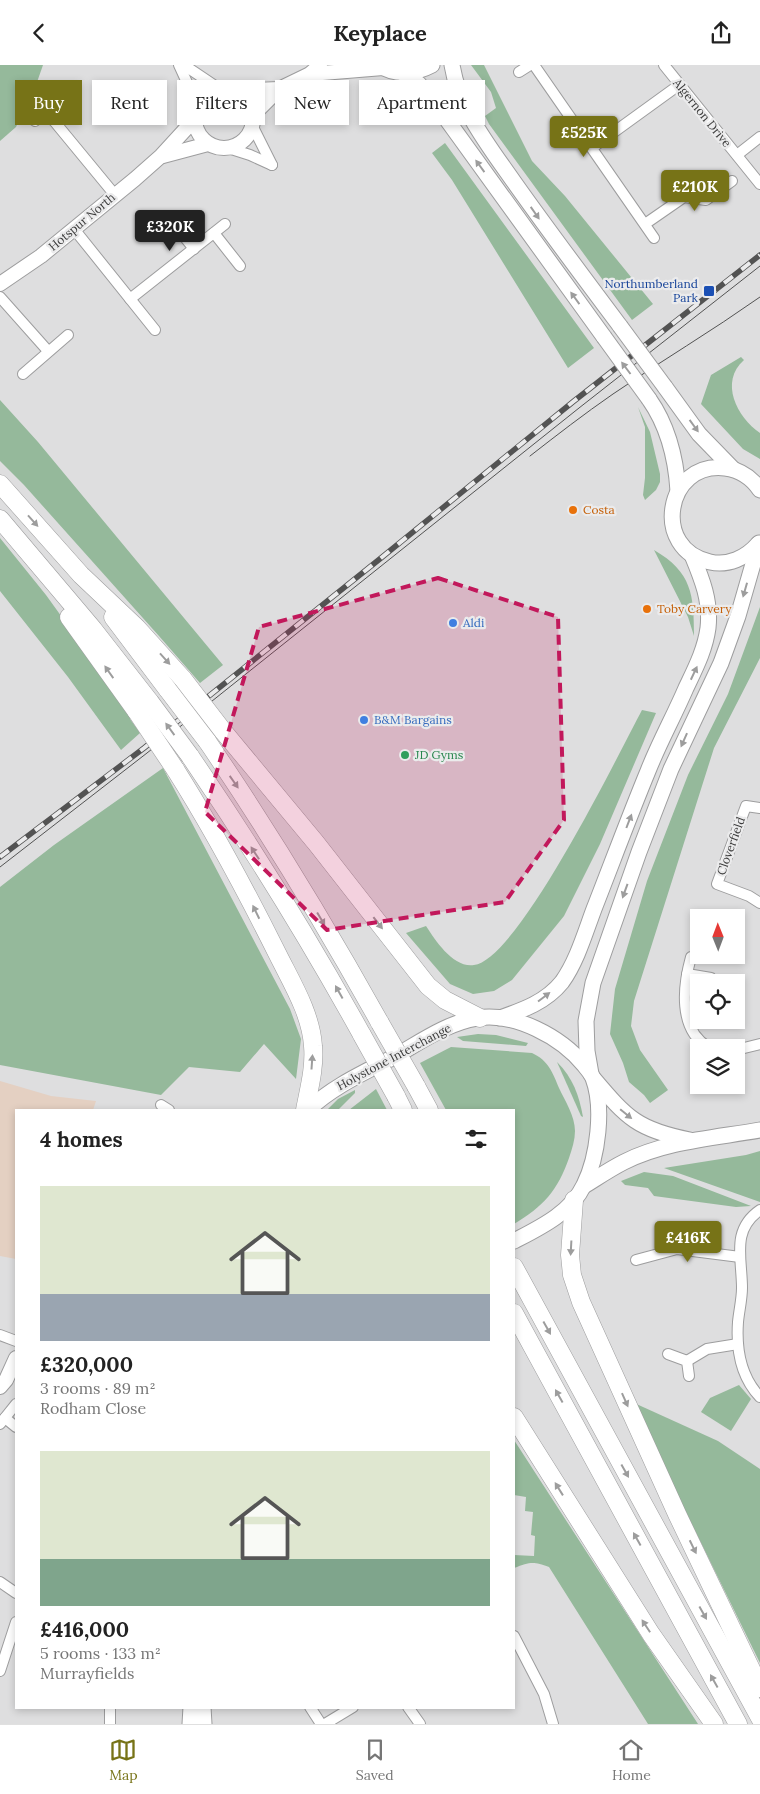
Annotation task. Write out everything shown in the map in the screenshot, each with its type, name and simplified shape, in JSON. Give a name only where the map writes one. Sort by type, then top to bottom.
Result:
[{"type":"highway","points":[[0,484],[81,575],[207,741],[295,875],[333,938],[428,1109]]},
{"type":"highway","points":[[1,520],[93,629],[143,707],[175,769],[209,824],[237,875],[304,1010],[313,1046],[313,1063],[307,1109]]},
{"type":"highway","points":[[81,575],[137,628],[183,679],[223,731],[316,843],[428,986],[445,1000],[480,1017]]},
{"type":"highway","points":[[143,707],[190,757],[273,881],[318,955],[400,1103]]},
{"type":"highway","points":[[579,1193],[570,1255],[572,1275],[581,1302],[677,1514],[760,1688]]},
{"type":"highway","points":[[515,1269],[760,1718]]},
{"type":"highway","points":[[515,1315],[738,1724]]},
{"type":"highway","points":[[515,1419],[651,1633],[714,1724]]},
{"type":"main road","points":[[403,73],[422,70],[432,65]]},
{"type":"main road","points":[[452,65],[461,100],[484,140],[545,226],[699,434],[718,455],[754,483],[760,490]]},
{"type":"main road","points":[[381,66],[403,73],[419,84],[432,99],[660,416],[676,468],[678,491],[672,509],[672,523],[679,542],[692,555],[703,581],[709,604],[706,637],[698,662],[654,756],[567,973],[561,983],[535,1005],[500,1017]]},
{"type":"main road","points":[[678,491],[700,471],[715,468],[738,471]]},
{"type":"main road","points":[[692,555],[713,563],[728,563],[749,554],[760,542]]},
{"type":"main road","points":[[694,1141],[659,1133],[639,1123],[622,1111],[592,1076],[587,1051],[586,1021],[593,983],[639,852],[671,769],[721,663],[760,542]]},
{"type":"main road","name":"Holystone Interchange","points":[[308,1109],[332,1090],[456,1023],[480,1017],[500,1017],[533,1027],[553,1038],[578,1057],[592,1076],[598,1104],[597,1138],[592,1161],[579,1193]]},
{"type":"main road","points":[[515,1240],[550,1221],[579,1193],[623,1162],[651,1151],[694,1141],[760,1130]]},
{"type":"main road","points":[[190,1724],[191,1709]]},
{"type":"main road","points":[[203,1709],[204,1724]]},
{"type":"street","points":[[179,65],[186,80]]},
{"type":"street","points":[[184,65],[209,80]]},
{"type":"street","points":[[519,72],[530,65]]},
{"type":"street","points":[[534,65],[654,237]]},
{"type":"street","name":"Algernon Drive","points":[[664,65],[760,184]]},
{"type":"street","points":[[295,80],[315,69],[381,66]]},
{"type":"street","points":[[592,148],[679,85]]},
{"type":"street","points":[[265,105],[275,93]]},
{"type":"street","points":[[57,125],[115,195]]},
{"type":"street","points":[[161,157],[187,125]]},
{"type":"street","points":[[197,125],[198,134],[208,144],[250,155],[272,165],[255,125]]},
{"type":"street","points":[[228,148],[242,141],[249,133],[251,125]]},
{"type":"street","points":[[737,155],[760,137]]},
{"type":"street","points":[[161,157],[179,150],[208,144]]},
{"type":"street","name":"Hotspur North","points":[[0,284],[31,263],[161,157]]},
{"type":"street","points":[[645,224],[684,197],[706,200],[732,181]]},
{"type":"street","points":[[130,299],[225,224]]},
{"type":"street","points":[[74,229],[155,330]]},
{"type":"street","points":[[178,229],[194,249]]},
{"type":"street","points":[[214,233],[240,266]]},
{"type":"street","points":[[0,297],[48,351]]},
{"type":"street","points":[[23,374],[68,335]]},
{"type":"street","points":[[738,471],[760,476]]},
{"type":"street","name":"Cloverfield","points":[[760,808],[746,806],[717,884],[749,896],[760,903]]},
{"type":"street","points":[[690,961],[684,993],[689,1023],[697,1039]]},
{"type":"street","points":[[745,1048],[760,1044]]},
{"type":"street","points":[[760,1210],[749,1220],[740,1237],[742,1287],[738,1327],[738,1344],[742,1368],[746,1378],[760,1397]]},
{"type":"street","points":[[636,1260],[677,1249],[740,1257]]},
{"type":"street","points":[[0,1335],[15,1341]]},
{"type":"street","points":[[687,1361],[707,1349],[738,1344]]},
{"type":"street","points":[[668,1354],[687,1361]]},
{"type":"street","points":[[0,1387],[6,1380],[15,1360]]},
{"type":"street","points":[[687,1361],[688,1376]]},
{"type":"street","points":[[15,1405],[2,1421],[15,1427]]},
{"type":"street","points":[[0,1582],[15,1592]]},
{"type":"street","points":[[0,1671],[15,1626]]},
{"type":"street","points":[[517,1652],[544,1694],[553,1724]]},
{"type":"street","points":[[110,1709],[110,1724]]},
{"type":"street","points":[[311,1709],[321,1724]]},
{"type":"street","points":[[325,1724],[350,1709]]},
{"type":"street","points":[[410,1709],[420,1724]]},
{"type":"highlighted area","points":[[438,578],[558,617],[564,820],[505,902],[327,930],[205,812],[259,627]]},
{"type":"shaded area","points":[[0,1081],[51,1096],[96,1101],[93,1109],[15,1109],[15,1259],[0,1256]]},
{"type":"green space","points":[[0,65],[43,65],[38,80],[15,80],[15,125],[17,125],[0,141]]},
{"type":"green space","points":[[471,65],[484,65],[532,161],[565,196],[653,304],[632,320],[489,124],[485,116],[496,108],[491,92],[485,84],[485,80],[482,80]]},
{"type":"green space","points":[[445,143],[594,348],[568,368],[452,180],[432,153]]},
{"type":"green space","points":[[741,357],[744,360],[733,378],[732,389],[738,409],[744,418],[760,433],[760,459],[743,449],[701,404],[711,375]]},
{"type":"green space","points":[[0,400],[38,442],[223,665],[200,683],[24,485],[0,461]]},
{"type":"green space","points":[[638,407],[650,432],[660,474],[660,482],[656,490],[645,500],[643,495],[645,427]]},
{"type":"green space","points":[[0,538],[46,595],[133,716],[130,719],[140,733],[121,750],[68,677],[0,591]]},
{"type":"green space","points":[[654,550],[667,558],[676,567],[688,586],[693,608],[694,636],[688,617]]},
{"type":"green space","points":[[760,607],[760,658],[714,748],[634,1001],[631,1026],[640,1050],[668,1090],[650,1103],[629,1082],[610,1034],[615,989],[647,881],[688,775],[728,694]]},
{"type":"green space","points":[[642,710],[656,713],[600,844],[564,916],[512,980],[494,991],[473,994],[450,984],[406,933],[426,926],[452,958],[466,965],[474,965],[493,954],[515,929],[540,894],[590,809]]},
{"type":"green space","points":[[163,768],[290,1009],[301,1039],[296,1079],[264,1044],[240,1072],[189,1067],[161,1095],[0,1065],[0,887],[54,845]]},
{"type":"green space","points":[[478,1034],[496,1035],[528,1043],[526,1046],[463,1041],[457,1037]]},
{"type":"green space","points":[[451,1047],[532,1053],[546,1063],[572,1114],[575,1134],[569,1158],[560,1179],[548,1197],[524,1218],[515,1223],[515,1109],[445,1109],[420,1063]]},
{"type":"green space","points":[[557,1062],[567,1074],[574,1087],[580,1101],[583,1117],[581,1116]]},
{"type":"green space","points":[[376,1089],[386,1109],[350,1109]]},
{"type":"green space","points":[[355,1090],[355,1093],[339,1109],[328,1109],[338,1099]]},
{"type":"green space","points":[[760,1151],[760,1202],[664,1168],[746,1155]]},
{"type":"green space","points":[[644,1172],[673,1176],[751,1206],[736,1207],[654,1196],[648,1188],[625,1185],[621,1181]]},
{"type":"green space","points":[[739,1385],[751,1399],[731,1431],[701,1412],[710,1398]]},
{"type":"green space","points":[[632,1402],[718,1441],[760,1469],[760,1663]]},
{"type":"green space","points":[[515,1442],[698,1724],[648,1724],[549,1567],[531,1563],[515,1568],[515,1555],[534,1556],[535,1536],[531,1535],[533,1512],[525,1511],[526,1497],[515,1495]]},
{"type":"tram line","points":[[0,867],[147,753],[760,266]]},
{"type":"tram line","points":[[530,456],[613,394],[760,297]]},
{"type":"railway","points":[[0,857],[144,748],[574,401],[760,255]]},
{"type":"place","name":"Northumberland Park","points":[[709,291]]},
{"type":"place","name":"Costa","points":[[573,510]]},
{"type":"place","name":"Toby Carvery","points":[[647,609]]},
{"type":"place","name":"Aldi","points":[[453,623]]},
{"type":"place","name":"B&M Bargains","points":[[364,720]]},
{"type":"place","name":"JD Gyms","points":[[405,755]]}]
